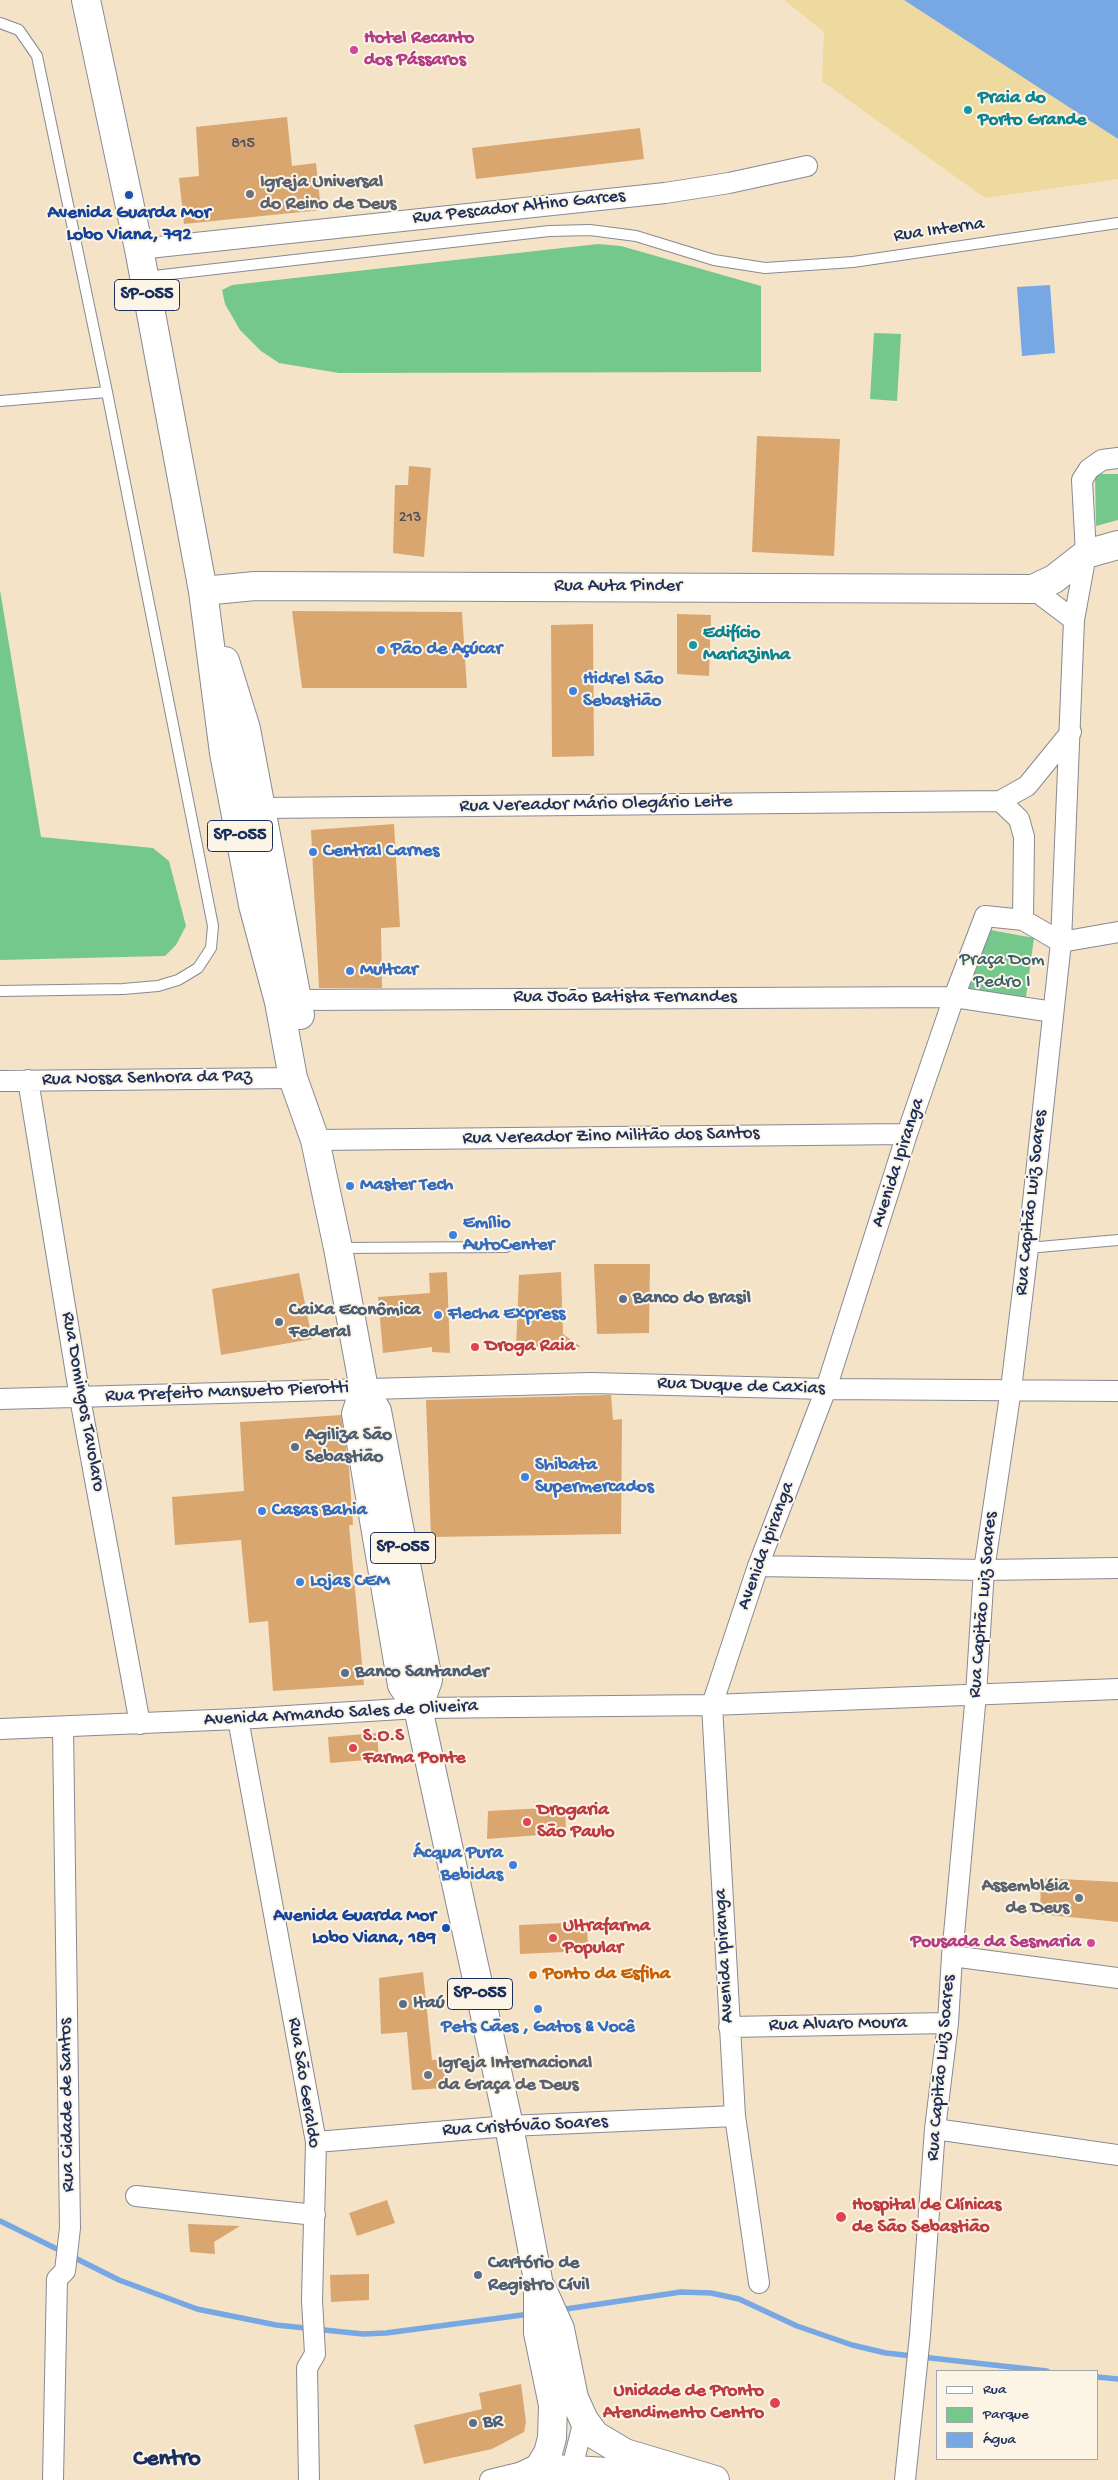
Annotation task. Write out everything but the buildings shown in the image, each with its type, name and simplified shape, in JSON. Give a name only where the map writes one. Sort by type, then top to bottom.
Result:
[{"type":"main road","name":"SP-055","points":[[86,0],[139,249],[202,591],[224,753],[254,905],[279,1002],[293,1078],[315,1140],[338,1248],[364,1390]]},
{"type":"main road","points":[[1033,589],[1054,579],[1086,554],[1118,545]]},
{"type":"main road","name":"Rua Auta Pinder","points":[[202,591],[255,586],[1033,589]]},
{"type":"main road","name":"SP-055","points":[[202,591],[246,728],[296,1000],[313,1078],[315,1140]]},
{"type":"main road","points":[[364,1390],[356,1414],[357,1424],[402,1685],[418,1708]]},
{"type":"main road","name":"SP-055","points":[[418,1708],[509,2126],[549,2331],[574,2398],[581,2432],[595,2435],[625,2453],[710,2479]]},
{"type":"main road","name":"SP-055","points":[[549,2331],[553,2405],[552,2438],[548,2453],[558,2474]]},
{"type":"main road","points":[[553,2405],[581,2432],[585,2452],[615,2476]]},
{"type":"main road","name":"SP-055","points":[[514,2480],[558,2474],[615,2476],[657,2471],[710,2479]]},
{"type":"street","name":"Rua Pescador Altino Garces","points":[[139,249],[664,193],[729,183],[807,166]]},
{"type":"street","name":"Rua Capitão Luiz Soares","points":[[905,2480],[920,2335],[935,2129],[948,2023],[952,1956],[976,1694],[984,1570],[1011,1389],[1061,942],[1071,732],[1074,620],[1086,554],[1082,480],[1089,468],[1102,460],[1118,458]]},
{"type":"street","points":[[1033,589],[1074,620]]},
{"type":"street","points":[[1023,920],[1024,837],[1019,819],[1000,801],[1026,786],[1071,732]]},
{"type":"street","points":[[224,753],[240,794],[249,802],[261,808]]},
{"type":"street","name":"Rua Vereador Mário Olegário Leite","points":[[261,808],[1000,801]]},
{"type":"street","name":"Avenida Ipiranga","points":[[759,2283],[736,2116],[729,2027],[712,1705],[758,1566],[826,1389],[907,1134],[954,997],[985,916],[1023,920],[1061,942]]},
{"type":"street","points":[[1061,942],[1118,932]]},
{"type":"street","name":"Rua João Batista Fernandes","points":[[296,1000],[954,997],[1053,1012]]},
{"type":"street","name":"Rua Nossa Senhora da Paz","points":[[0,1081],[293,1078]]},
{"type":"street","name":"Rua Domingos Tavolaro","points":[[28,1080],[80,1398],[140,1724]]},
{"type":"street","name":"Rua Vereador Zino Militão dos Santos","points":[[315,1140],[907,1134]]},
{"type":"street","name":"Rua Duque de Caxias","points":[[364,1390],[590,1383],[826,1389],[1118,1391]]},
{"type":"street","name":"Rua Prefeito Mansueto Pierotti","points":[[0,1399],[364,1390]]},
{"type":"street","points":[[758,1566],[984,1570],[1118,1568]]},
{"type":"street","name":"Avenida Armando Sales de Oliveira","points":[[0,1729],[140,1724],[418,1708],[712,1705],[1118,1689]]},
{"type":"street","name":"Rua São Geraldo","points":[[238,1719],[316,2142],[312,2300],[315,2354],[307,2368],[309,2480]]},
{"type":"street","name":"Rua Cidade de Santos","points":[[53,2480],[57,2279],[65,2271],[70,2228],[63,1727]]},
{"type":"street","points":[[952,1956],[1118,1978]]},
{"type":"street","name":"Rua Alvaro Moura","points":[[729,2027],[948,2023]]},
{"type":"street","name":"Rua Cristóvão Soares","points":[[316,2142],[509,2126],[736,2116]]},
{"type":"street","points":[[935,2129],[1118,2155]]},
{"type":"street","points":[[136,2196],[315,2216]]},
{"type":"street","points":[[490,2480],[558,2474],[581,2432]]},
{"type":"lane","points":[[0,23],[19,30],[37,56],[107,392],[213,926],[211,948],[198,968],[178,980],[158,986],[123,989],[0,990]]},
{"type":"lane","name":"Rua Interna","points":[[144,278],[160,274],[557,231],[590,230],[636,236],[714,260],[765,268],[854,262],[1118,223]]},
{"type":"lane","points":[[0,401],[107,392]]},
{"type":"lane","points":[[1028,1248],[1118,1240]]},
{"type":"lane","points":[[338,1248],[506,1247]]},
{"type":"green space","points":[[598,244],[621,246],[761,286],[761,372],[339,373],[279,363],[261,351],[240,330],[225,304],[222,290],[232,285]]},
{"type":"green space","points":[[874,333],[901,334],[897,401],[870,399]]},
{"type":"green space","points":[[1095,474],[1118,474],[1118,520],[1096,526]]},
{"type":"green space","points":[[0,590],[41,837],[153,848],[169,861],[186,926],[176,945],[165,956],[0,960]]},
{"type":"green space","name":"Praça Dom Pedro I","points":[[985,929],[1034,938],[1026,997],[964,1003]]},
{"type":"sand","name":"Praia do Porto Grande","points":[[784,0],[904,0],[1118,139],[1118,179],[985,198],[822,81],[824,32]]},
{"type":"water","points":[[904,0],[1118,0],[1118,139]]},
{"type":"water","points":[[1050,285],[1055,353],[1022,356],[1017,287]]},
{"type":"waterway","points":[[0,2221],[63,2252]]},
{"type":"waterway","points":[[71,2256],[119,2280],[197,2309],[276,2325],[363,2334],[386,2333],[530,2314]]},
{"type":"waterway","points":[[559,2310],[681,2292],[711,2293],[739,2299],[797,2326],[852,2345],[886,2353],[1038,2370]]},
{"type":"waterway","points":[[1098,2377],[1118,2379]]},
{"type":"place","name":"Hotel Recanto dos Pássaros","points":[[354,50]]},
{"type":"place","name":"Praia do Porto Grande","points":[[968,110]]},
{"type":"place","name":"Igreja Universal do Reino de Deus","points":[[250,194]]},
{"type":"place","name":"Avenida Guarda Mor Lobo Viana, 792","points":[[129,195]]},
{"type":"place","name":"Edifício Mariazinha","points":[[693,645]]},
{"type":"place","name":"Pão de Açúcar","points":[[381,650]]},
{"type":"place","name":"Hidrel São Sebastião","points":[[573,691]]},
{"type":"place","name":"Central Carnes","points":[[313,852]]},
{"type":"place","name":"Multcar","points":[[350,971]]},
{"type":"place","name":"Master Tech","points":[[350,1186]]},
{"type":"place","name":"Emílio AutoCenter","points":[[453,1235]]},
{"type":"place","name":"Banco do Brasil","points":[[623,1299]]},
{"type":"place","name":"Flecha Express","points":[[438,1315]]},
{"type":"place","name":"Caixa Econômica Federal","points":[[279,1322]]},
{"type":"place","name":"Droga Raia","points":[[475,1347]]},
{"type":"place","name":"Agiliza São Sebastião","points":[[295,1447]]},
{"type":"place","name":"Shibata Supermercados","points":[[525,1477]]},
{"type":"place","name":"Casas Bahia","points":[[262,1511]]},
{"type":"place","name":"Lojas CEM","points":[[300,1582]]},
{"type":"place","name":"Banco Santander","points":[[345,1673]]},
{"type":"place","name":"S.O.S Farma Ponte","points":[[353,1748]]},
{"type":"place","name":"Drogaria São Paulo","points":[[527,1822]]},
{"type":"place","name":"Ácqua Pura Bebidas","points":[[513,1865]]},
{"type":"place","name":"Assembléia de Deus","points":[[1079,1898]]},
{"type":"place","name":"Avenida Guarda Mor Lobo Viana, 189","points":[[446,1928]]},
{"type":"place","name":"Ultrafarma Popular","points":[[553,1938]]},
{"type":"place","name":"Pousada da Sesmaria","points":[[1091,1943]]},
{"type":"place","name":"Ponto da Esfiha","points":[[533,1975]]},
{"type":"place","name":"Itaú","points":[[403,2004]]},
{"type":"place","name":"Pets Cães , Gatos & Você","points":[[538,2009]]},
{"type":"place","name":"Igreja Internacional da Graça de Deus","points":[[428,2075]]},
{"type":"place","name":"Hospital de Clínicas de São Sebastião","points":[[841,2217]]},
{"type":"place","name":"Cartório de Registro Cívil","points":[[478,2275]]},
{"type":"place","name":"Unidade de Pronto Atendimento Centro","points":[[775,2403]]},
{"type":"place","name":"BR","points":[[473,2423]]},
{"type":"district","name":"Centro","points":[[167,2460]]}]
